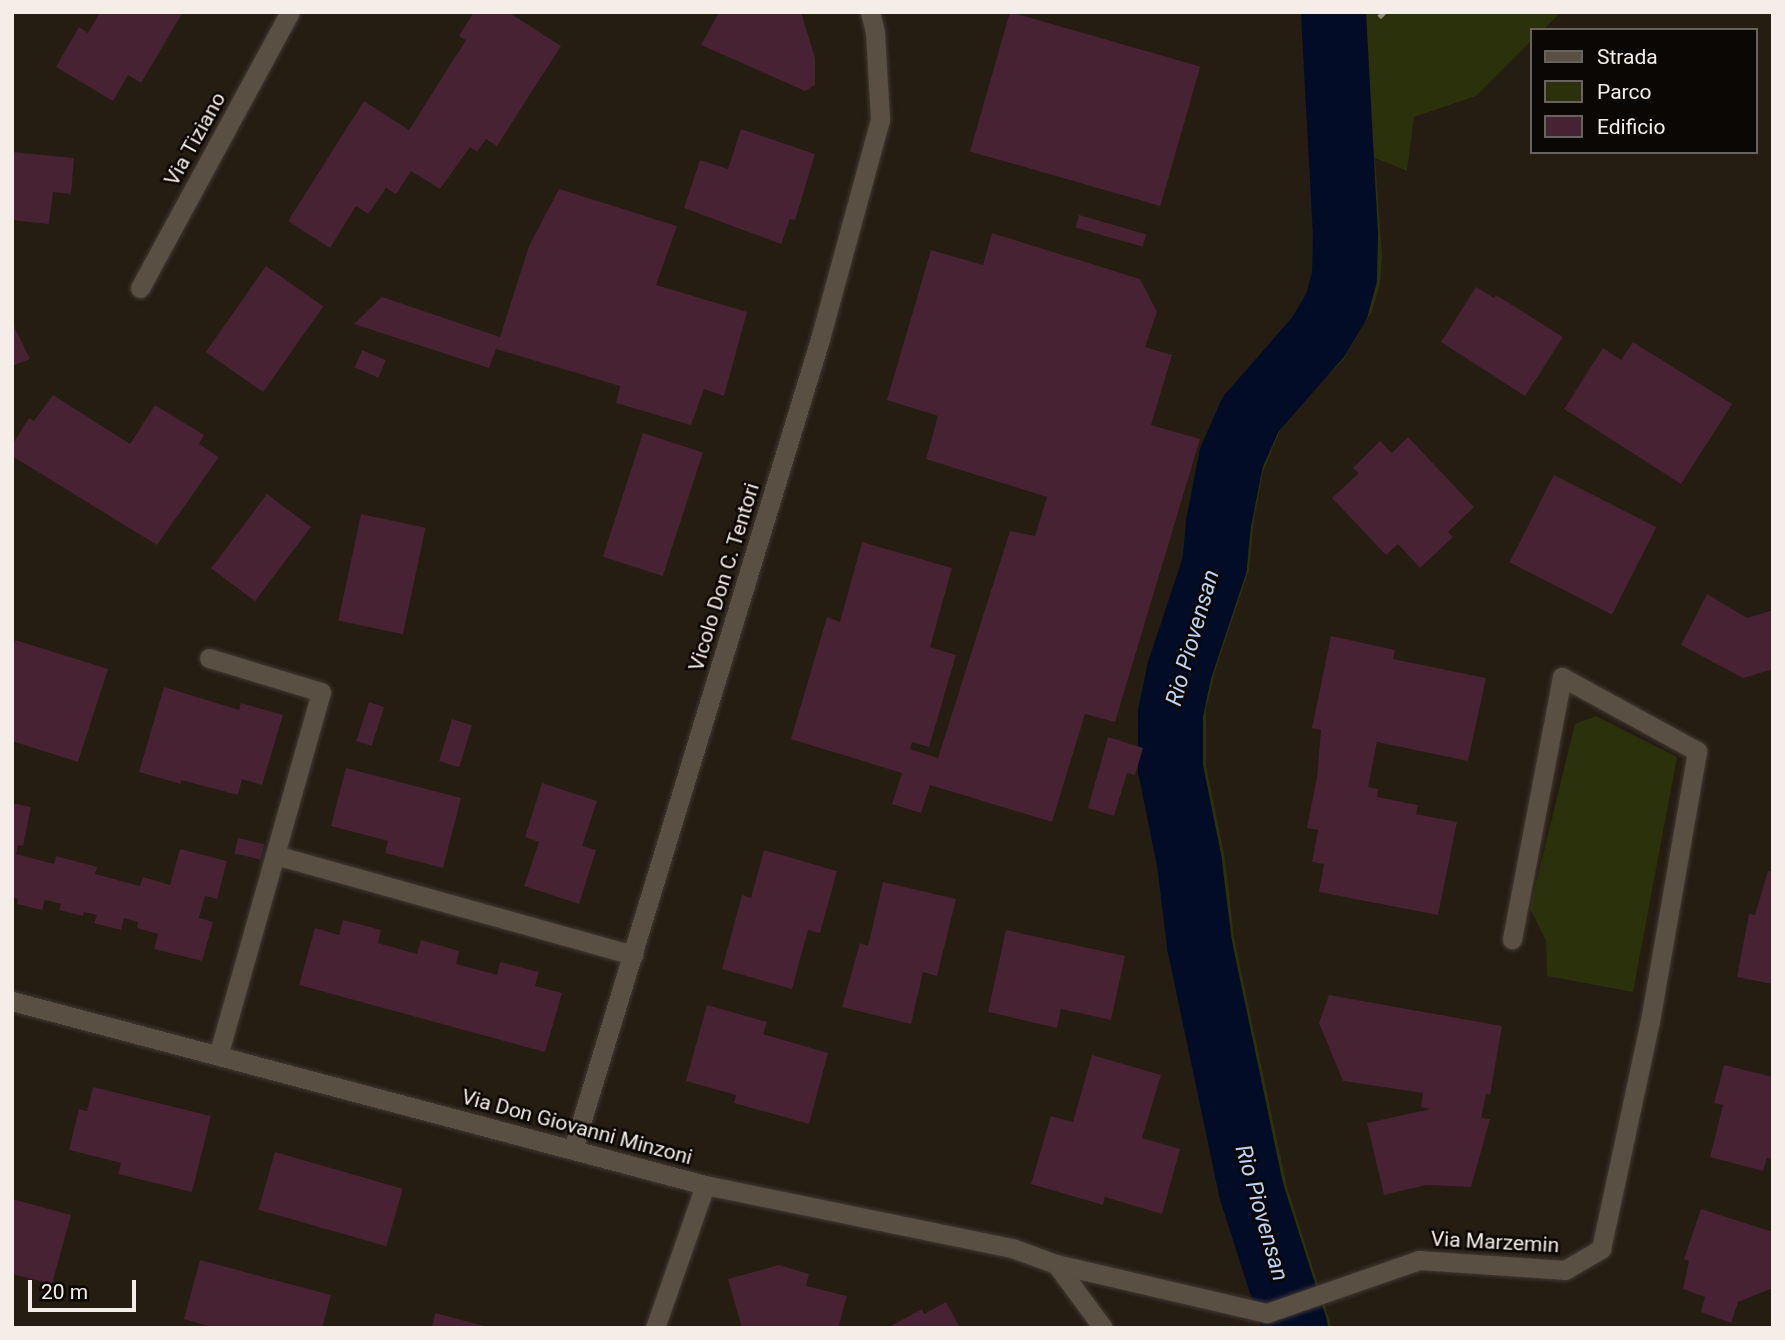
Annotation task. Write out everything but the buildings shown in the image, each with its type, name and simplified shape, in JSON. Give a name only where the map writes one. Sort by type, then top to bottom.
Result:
[{"type":"street","name":"Via Tiziano","points":[[140,288],[290,12]]},
{"type":"street","name":"Vicolo Don C. Tentori","points":[[573,1149],[820,339],[880,119],[876,45],[870,12]]},
{"type":"street","points":[[209,658],[321,692],[218,1055]]},
{"type":"street","name":"Via Marzemin","points":[[1056,1264],[1267,1313],[1419,1260],[1566,1270],[1601,1250],[1650,1021],[1698,751],[1562,677],[1512,939]]},
{"type":"street","points":[[275,855],[634,956]]},
{"type":"street","name":"Via Don Giovanni Minzoni","points":[[12,1001],[705,1185],[1012,1248],[1056,1264]]},
{"type":"street","points":[[655,1328],[705,1185]]},
{"type":"street","points":[[1056,1264],[1103,1328]]},
{"type":"green space","points":[[1306,12],[1561,12],[1545,28],[1530,28],[1530,42],[1476,96],[1414,117],[1407,171],[1375,158],[1382,255],[1380,284],[1372,311],[1343,360],[1311,392],[1280,431],[1263,472],[1254,519],[1249,570],[1216,668],[1206,709],[1206,766],[1225,859],[1234,938],[1287,1187],[1332,1328],[1269,1328],[1229,1204],[1174,947],[1165,868],[1146,772],[1145,705],[1158,651],[1190,558],[1194,512],[1205,454],[1228,400],[1265,352],[1295,324],[1308,305],[1321,272],[1323,253],[1311,94],[1311,26]]},
{"type":"green space","points":[[1596,716],[1677,757],[1633,992],[1547,976],[1546,941],[1530,908],[1575,724]]},
{"type":"waterway","name":"Rio Piovensan","points":[[1295,1328],[1251,1191],[1199,944],[1189,862],[1170,768],[1170,713],[1179,670],[1214,565],[1218,523],[1231,457],[1250,414],[1318,336],[1336,306],[1344,277],[1345,234],[1333,12]]}]
